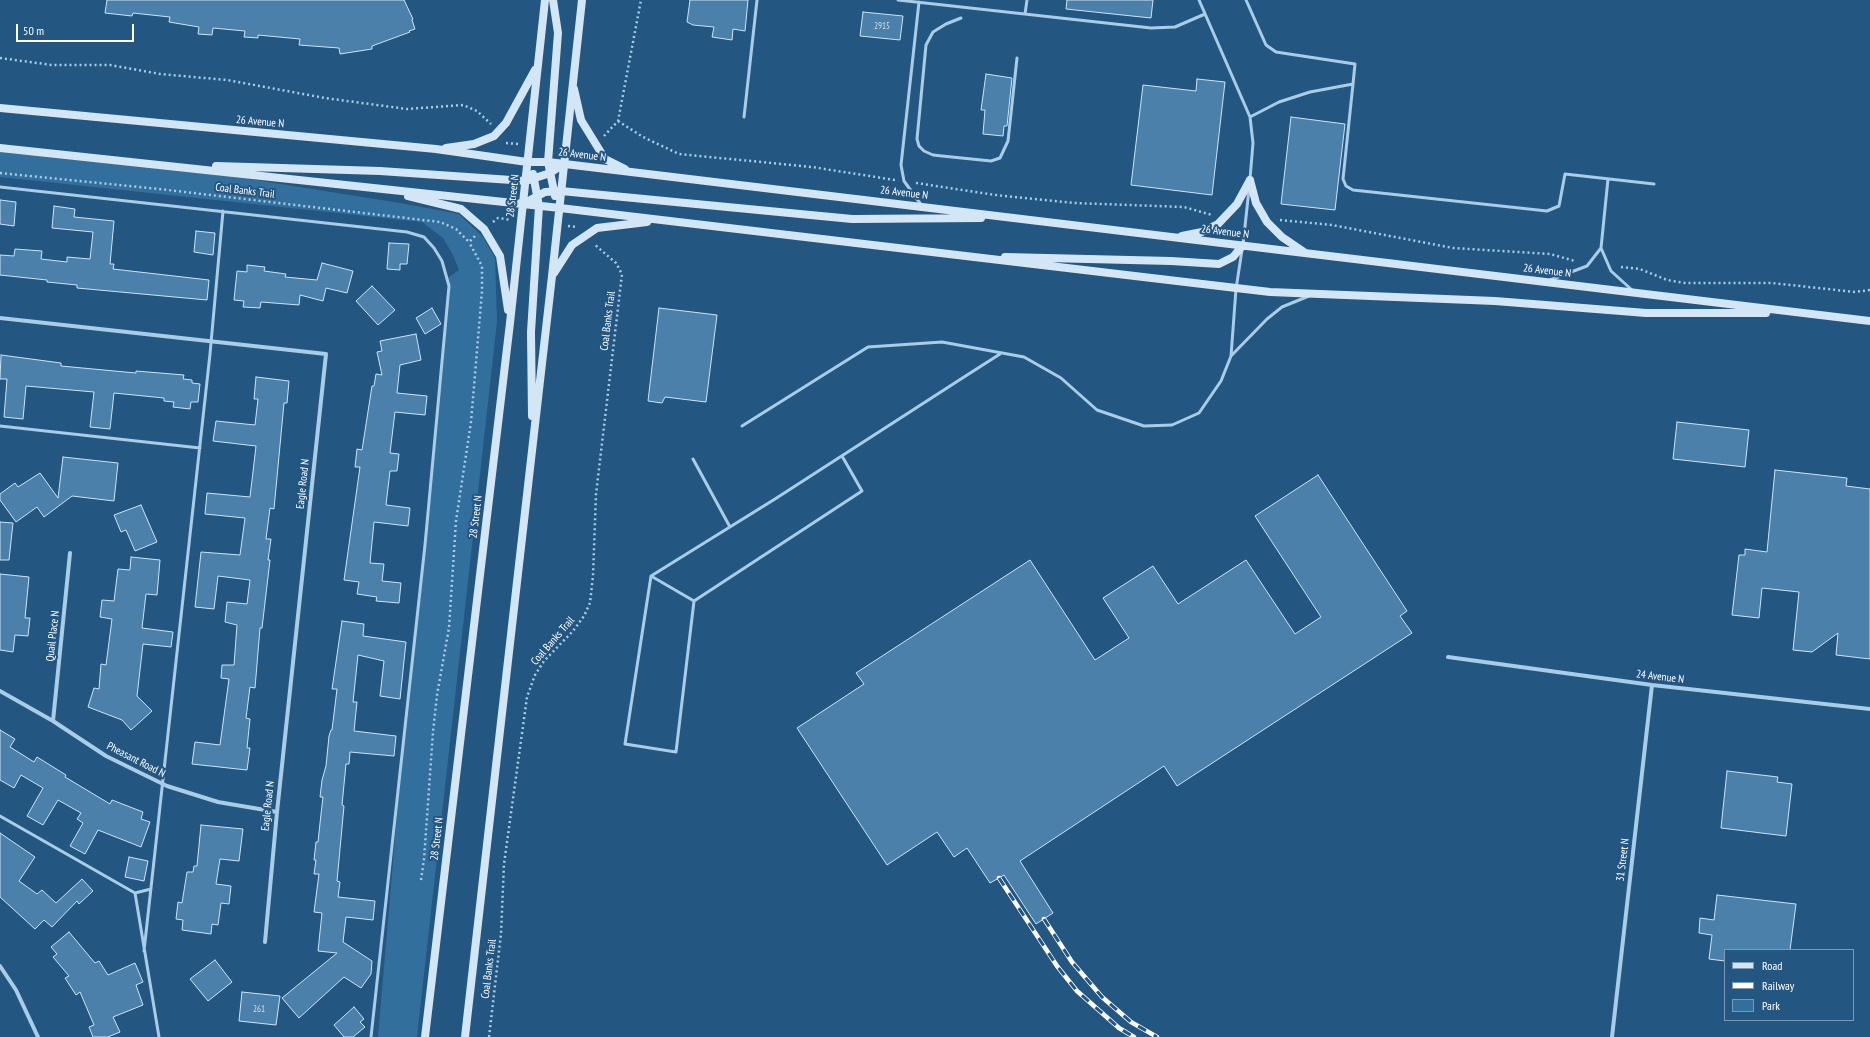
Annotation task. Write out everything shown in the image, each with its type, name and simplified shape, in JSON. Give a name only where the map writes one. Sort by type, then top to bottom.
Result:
[{"type":"main road","name":"28 Street N","points":[[425,1037],[510,323],[545,0]]},
{"type":"main road","points":[[464,1037],[560,208],[557,191],[550,173],[548,162],[558,34],[553,0]]},
{"type":"main road","points":[[557,191],[564,164],[582,0]]},
{"type":"main road","points":[[436,149],[474,144],[494,136],[506,123],[537,66]]},
{"type":"main road","points":[[573,81],[581,120],[605,159],[632,172]]},
{"type":"main road","name":"26 Avenue N","points":[[0,108],[436,149],[527,162],[548,162],[1870,321]]},
{"type":"main road","name":"26 Avenue N","points":[[0,148],[560,208],[1236,289],[1270,292],[1494,301],[1646,313],[1804,313]]},
{"type":"main road","points":[[527,162],[534,179],[539,206],[531,332],[532,453]]},
{"type":"main road","points":[[155,164],[380,171],[526,181],[550,173],[564,164]]},
{"type":"main road","points":[[1175,237],[1202,232],[1221,221],[1238,204],[1250,180]]},
{"type":"main road","points":[[1250,180],[1256,204],[1270,224],[1282,237],[1307,253]]},
{"type":"main road","points":[[376,188],[461,209],[484,230],[500,256],[510,323]]},
{"type":"main road","points":[[522,204],[545,192],[557,191],[852,219],[1014,218]]},
{"type":"main road","points":[[552,276],[572,245],[597,228],[660,220]]},
{"type":"main road","points":[[955,256],[1171,261],[1219,264],[1233,258],[1243,246]]},
{"type":"street","name":"Eagle Road N","points":[[0,318],[326,354],[277,812],[265,942]]},
{"type":"street","name":"Quail Place N","points":[[53,721],[70,553]]},
{"type":"street","name":"24 Avenue N","points":[[1448,657],[1652,685],[1870,709]]},
{"type":"street","name":"31 Street N","points":[[1612,1037],[1652,685]]},
{"type":"street","name":"Pheasant Road N","points":[[0,690],[53,721],[106,756],[163,785],[218,802],[277,812]]},
{"type":"street","points":[[0,966],[16,990],[38,1037]]},
{"type":"lane","points":[[744,117],[757,0]]},
{"type":"lane","points":[[898,0],[1160,28],[1176,27],[1205,14]]},
{"type":"lane","points":[[1025,14],[1027,0]]},
{"type":"lane","points":[[742,426],[868,347],[942,342],[1000,354],[1024,357],[1061,378],[1097,410],[1144,426],[1172,425],[1199,413],[1221,381],[1231,356],[1236,289],[1243,246],[1253,143],[1250,117],[1199,0]]},
{"type":"lane","points":[[1246,0],[1266,45],[1276,52],[1355,64],[1343,179],[1346,186],[1353,190],[1547,211],[1559,206],[1565,174],[1654,184]]},
{"type":"lane","points":[[919,2],[901,165],[904,181],[924,207]]},
{"type":"lane","points":[[961,18],[932,32],[926,45],[917,139],[919,146],[924,151],[933,155],[991,161],[1000,158],[1008,141],[1017,58]]},
{"type":"lane","points":[[1250,117],[1279,102],[1310,92],[1353,84]]},
{"type":"lane","points":[[1608,179],[1601,248],[1612,271],[1635,293]]},
{"type":"lane","points":[[0,187],[224,211],[415,234],[424,237],[442,260],[449,286],[425,545],[371,1037]]},
{"type":"lane","points":[[144,951],[212,341],[224,211]]},
{"type":"lane","points":[[1546,282],[1587,266],[1601,248]]},
{"type":"lane","points":[[1231,356],[1267,319],[1282,307],[1317,293]]},
{"type":"lane","points":[[694,601],[676,752],[625,744],[651,576],[842,456],[1000,354]]},
{"type":"lane","points":[[0,426],[200,448]]},
{"type":"lane","points":[[694,601],[862,492],[842,456]]},
{"type":"lane","points":[[693,459],[730,527]]},
{"type":"lane","points":[[651,576],[694,601]]},
{"type":"lane","points":[[0,816],[135,893],[151,889]]},
{"type":"lane","points":[[135,893],[159,1037]]},
{"type":"path","points":[[604,136],[618,121],[641,0]]},
{"type":"path","points":[[0,58],[52,65],[110,65],[160,74],[227,80],[325,98],[407,109],[463,105],[477,111],[493,127]]},
{"type":"path","points":[[618,121],[642,137],[678,154],[812,167],[996,196],[1074,203],[1184,207],[1210,214],[1221,221]]},
{"type":"path","points":[[506,143],[515,144]]},
{"type":"path","name":"Coal Banks Trail","points":[[0,173],[168,190],[440,222],[456,229],[469,242],[482,266],[482,291],[471,422],[456,521],[449,628],[435,717],[421,880]]},
{"type":"path","points":[[493,222],[498,218],[506,219]]},
{"type":"path","points":[[1270,224],[1283,219],[1332,225],[1453,248],[1550,254],[1587,266]]},
{"type":"path","points":[[567,226],[578,227]]},
{"type":"path","points":[[469,242],[479,233]]},
{"type":"path","name":"Coal Banks Trail","points":[[488,1037],[501,934],[504,864],[527,697],[534,675],[544,661],[573,631],[584,616],[590,603],[593,576],[596,494],[622,274],[616,263],[592,243]]},
{"type":"path","points":[[1612,271],[1623,267],[1640,269],[1667,280],[1685,283],[1772,283],[1855,292],[1870,290]]},
{"type":"green space","points":[[0,148],[155,164],[400,203],[459,214],[483,237],[495,258],[497,322],[417,1037],[378,1037],[402,757],[437,413],[449,286],[448,278],[459,270],[453,255],[443,238],[422,222],[0,177]]},
{"type":"building","points":[[107,0],[404,0],[413,19],[415,29],[372,46],[372,49],[340,54],[339,48],[299,45],[300,39],[258,35],[258,38],[244,37],[245,31],[213,28],[212,35],[198,34],[199,27],[169,22],[170,17],[133,13],[132,16],[105,13]]},
{"type":"building","points":[[690,0],[748,0],[745,31],[733,29],[732,40],[712,37],[714,27],[693,25],[687,22]]},
{"type":"building","points":[[1067,0],[1153,0],[1151,18],[1066,9]]},
{"type":"building","points":[[863,12],[903,16],[900,40],[860,36]]},
{"type":"building","points":[[986,74],[1012,78],[1007,126],[1004,126],[1003,136],[983,134],[985,110],[981,110]]},
{"type":"building","points":[[1197,79],[1225,82],[1212,195],[1131,185],[1143,85],[1196,91]]},
{"type":"building","points":[[1291,117],[1345,124],[1335,210],[1281,204]]},
{"type":"building","points":[[0,200],[16,202],[14,226],[0,224]]},
{"type":"building","points":[[54,206],[75,209],[74,217],[114,221],[110,264],[114,264],[113,269],[209,280],[207,300],[77,288],[77,285],[0,275],[0,255],[14,256],[15,249],[42,251],[41,259],[67,262],[67,257],[90,259],[93,232],[52,228]]},
{"type":"building","points":[[196,231],[215,233],[213,255],[194,252]]},
{"type":"building","points":[[389,243],[409,244],[407,264],[400,264],[400,270],[387,269]]},
{"type":"building","points":[[322,263],[353,271],[347,293],[326,288],[323,301],[300,295],[299,305],[261,302],[260,308],[243,307],[244,301],[234,300],[237,271],[247,272],[247,265],[265,267],[264,271],[286,274],[285,277],[317,280]]},
{"type":"building","points":[[372,286],[395,310],[378,325],[356,301]]},
{"type":"building","points":[[432,308],[441,324],[425,334],[416,318]]},
{"type":"building","points":[[659,308],[717,315],[706,402],[665,397],[662,403],[648,401]]},
{"type":"building","points":[[416,334],[421,360],[400,365],[397,393],[427,396],[425,415],[395,412],[390,453],[399,454],[397,471],[390,471],[386,505],[410,508],[408,526],[374,522],[370,563],[384,564],[382,581],[401,583],[399,603],[376,601],[377,597],[357,594],[359,582],[344,580],[360,467],[355,467],[357,449],[362,450],[372,386],[374,386],[376,374],[382,375],[377,352],[382,351],[380,341]]},
{"type":"building","points":[[1,355],[61,363],[61,366],[136,373],[136,371],[184,375],[183,379],[192,380],[192,383],[200,384],[198,402],[191,402],[190,409],[173,407],[174,402],[164,401],[164,398],[114,393],[110,429],[90,427],[94,392],[26,386],[23,419],[4,417],[7,379],[0,379]]},
{"type":"building","points":[[256,377],[289,381],[287,403],[284,403],[274,509],[270,508],[266,539],[271,539],[268,560],[270,560],[262,628],[260,628],[255,688],[250,687],[246,718],[250,719],[247,748],[250,748],[247,770],[192,764],[195,742],[220,745],[229,679],[221,678],[222,665],[234,665],[237,625],[225,622],[227,602],[247,604],[250,580],[218,576],[214,609],[195,607],[201,552],[240,555],[245,518],[205,514],[207,493],[250,497],[256,446],[213,441],[216,421],[255,425],[258,399],[254,399]]},
{"type":"building","points":[[1677,422],[1749,430],[1745,467],[1673,459]]},
{"type":"building","points":[[63,457],[118,463],[114,501],[72,496],[44,517],[37,507],[16,522],[0,500],[0,494],[15,483],[18,487],[40,473],[58,498]]},
{"type":"building","points":[[1775,470],[1847,478],[1846,486],[1870,489],[1870,659],[1836,655],[1838,633],[1812,652],[1793,650],[1799,592],[1762,588],[1759,618],[1732,615],[1739,555],[1745,555],[1745,549],[1767,552]]},
{"type":"building","points":[[1318,475],[1407,611],[1400,616],[1412,633],[1177,786],[1164,766],[1020,861],[1053,913],[1036,924],[1004,875],[990,883],[967,848],[954,857],[937,832],[887,865],[797,728],[864,684],[856,673],[1030,560],[1095,660],[1129,638],[1103,598],[1153,566],[1178,604],[1246,560],[1295,634],[1321,617],[1255,516]]},
{"type":"building","points":[[141,505],[157,542],[135,551],[126,530],[121,532],[114,515]]},
{"type":"building","points":[[0,522],[13,523],[9,560],[0,560]]},
{"type":"building","points":[[131,557],[160,560],[157,595],[146,594],[142,628],[173,632],[171,647],[143,644],[137,696],[152,711],[131,730],[122,720],[88,707],[94,688],[99,689],[101,664],[106,665],[112,619],[100,617],[102,600],[114,601],[118,569],[130,570]]},
{"type":"building","points":[[0,574],[29,577],[25,618],[30,618],[28,636],[15,635],[13,652],[0,650]]},
{"type":"building","points":[[342,621],[364,624],[363,636],[406,642],[400,699],[380,696],[384,661],[358,655],[353,702],[357,702],[354,731],[396,736],[394,756],[350,752],[349,764],[346,764],[342,805],[344,806],[337,881],[340,882],[338,897],[375,901],[373,920],[346,917],[343,942],[372,961],[371,974],[361,988],[344,977],[299,1018],[282,998],[337,953],[318,951],[322,913],[314,912],[319,874],[314,874],[316,860],[314,860],[316,842],[318,842],[323,797],[320,797],[322,780],[326,766],[329,736],[332,730],[337,689],[332,689]]},
{"type":"building","points":[[0,730],[15,739],[10,747],[34,762],[37,757],[66,775],[65,777],[110,804],[112,800],[143,812],[141,819],[150,822],[141,847],[98,830],[85,854],[70,846],[83,823],[77,819],[81,813],[58,800],[43,825],[27,816],[43,788],[21,775],[14,788],[0,780]]},
{"type":"building","points":[[1727,771],[1778,777],[1777,782],[1792,784],[1786,836],[1721,828]]},
{"type":"building","points":[[201,825],[243,829],[239,861],[220,859],[216,884],[231,886],[229,904],[221,903],[218,925],[212,924],[211,934],[182,930],[183,920],[176,919],[178,902],[182,903],[187,872],[193,872],[194,866],[197,866]]},
{"type":"building","points":[[0,833],[35,857],[19,881],[37,894],[42,890],[56,903],[82,879],[93,891],[79,904],[77,901],[52,927],[44,920],[35,929],[0,897]]},
{"type":"building","points":[[129,857],[148,861],[144,881],[125,877]]},
{"type":"building","points":[[1717,895],[1796,904],[1790,949],[1724,949],[1724,961],[1709,959],[1712,935],[1699,933],[1700,918],[1714,920]]},
{"type":"building","points":[[69,932],[95,963],[99,961],[108,975],[135,963],[143,982],[136,985],[143,1005],[113,1017],[120,1032],[108,1037],[93,1037],[89,1027],[94,1025],[80,992],[76,995],[65,978],[69,976],[53,957],[57,954],[51,947]]},
{"type":"building","points":[[215,960],[232,982],[208,1001],[190,979]]},
{"type":"building","points":[[242,992],[280,996],[276,1025],[239,1021]]},
{"type":"building","points":[[354,1007],[364,1019],[360,1022],[365,1027],[353,1037],[344,1037],[334,1025]]},
{"type":"railway","points":[[999,878],[1057,966],[1077,991],[1119,1028],[1134,1037]]},
{"type":"railway","points":[[1044,919],[1072,962],[1102,997],[1131,1022],[1157,1037]]}]
